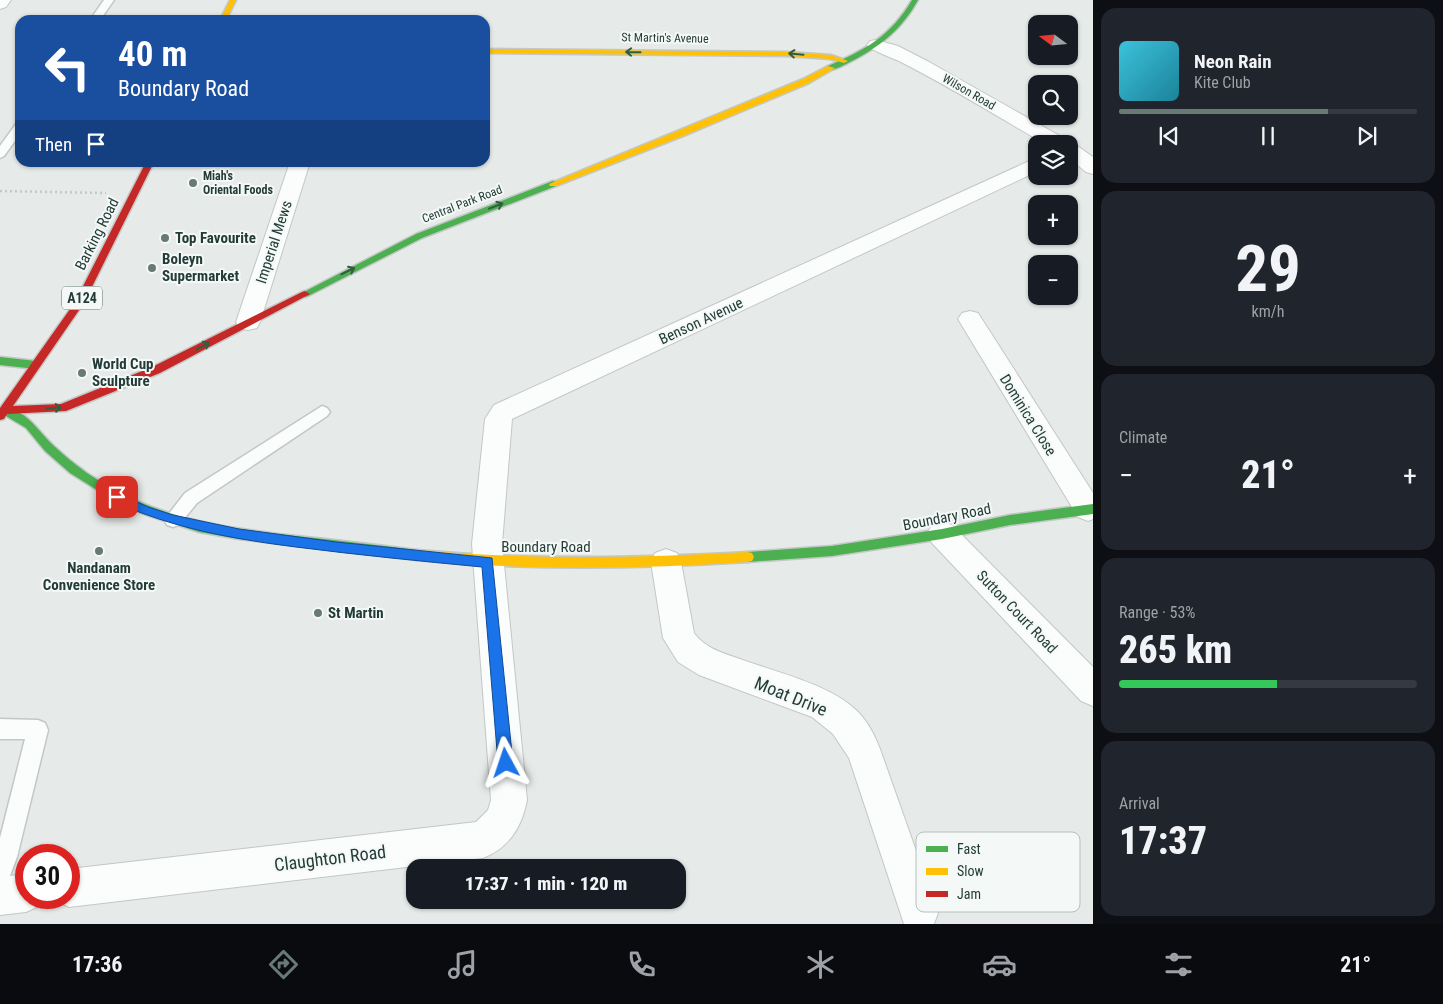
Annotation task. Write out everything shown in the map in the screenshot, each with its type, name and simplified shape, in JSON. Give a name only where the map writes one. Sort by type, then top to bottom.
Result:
[{"type":"main road","points":[[226,15],[233,0]]},
{"type":"main road","name":"Central Park Road","points":[[3,413],[62,408],[156,370],[420,236],[680,134],[806,80],[818,72],[862,55],[876,45],[901,21],[915,0]]},
{"type":"main road","name":"St Martin's Avenue","points":[[490,51],[787,54],[844,61]]},
{"type":"main road","name":"Barking Road","points":[[3,413],[79,303],[148,167]]},
{"type":"main road","points":[[0,361],[36,365]]},
{"type":"main road","name":"Boundary Road","points":[[3,413],[30,425],[61,460],[94,484],[144,510],[173,520],[239,534],[336,547],[488,562],[666,562],[832,551],[942,534],[1010,520],[1090,509]]},
{"type":"street","points":[[0,4],[4,0]]},
{"type":"street","name":"Wilson Road","points":[[876,45],[892,50],[924,66],[1044,135]]},
{"type":"street","points":[[1078,155],[1093,168]]},
{"type":"street","name":"Imperial Mews","points":[[248,322],[298,167]]},
{"type":"street","name":"Benson Avenue","points":[[488,562],[487,531],[498,419],[503,412],[1028,168]]},
{"type":"street","name":"Dominica Close","points":[[970,319],[1090,509]]},
{"type":"street","name":"Sutton Court Road","points":[[942,534],[1093,690]]},
{"type":"street","name":"Claughton Road","points":[[80,887],[483,840],[496,831],[507,814],[509,800],[488,562]]},
{"type":"street","name":"Moat Drive","points":[[666,562],[679,638],[690,652],[710,664],[823,705],[846,722],[863,749],[916,907]]},
{"type":"street","points":[[0,896],[15,894]]},
{"type":"lane","points":[[98,15],[109,0]]},
{"type":"lane","points":[[0,154],[15,133]]},
{"type":"lane","points":[[173,520],[191,498],[322,412]]},
{"type":"lane","points":[[0,730],[38,730],[6,857],[0,873]]},
{"type":"path","points":[[0,192],[134,194]]},
{"type":"traffic: fast","points":[[831,68],[857,56],[890,34],[915,0]]},
{"type":"traffic: fast","points":[[305,294],[419,236],[553,184]]},
{"type":"traffic: fast","points":[[0,361],[36,365]]},
{"type":"traffic: fast","points":[[5,410],[30,425],[49,448],[74,470],[117,497],[145,510],[199,527],[239,534],[417,555]]},
{"type":"traffic: fast","points":[[748,557],[832,551],[942,534],[1010,520],[1093,509]]},
{"type":"traffic: slow","points":[[226,15],[233,0]]},
{"type":"traffic: slow","points":[[490,51],[787,54],[831,57],[844,61]]},
{"type":"traffic: slow","points":[[553,184],[680,134],[806,81],[831,68]]},
{"type":"traffic: slow","points":[[417,555],[541,563],[624,563],[748,557]]},
{"type":"traffic: jam","points":[[0,416],[79,303],[147,167]]},
{"type":"traffic: jam","points":[[5,410],[62,408],[156,370],[305,294]]},
{"type":"place","name":"Miah's Oriental Foods","points":[[193,183]]},
{"type":"place","name":"Top Favourite","points":[[165,238]]},
{"type":"place","name":"Boleyn Supermarket","points":[[152,268]]},
{"type":"place","name":"World Cup Sculpture","points":[[82,373]]},
{"type":"place","name":"Nandanam Convenience Store","points":[[99,551]]},
{"type":"place","name":"St Martin","points":[[318,613]]},
{"type":"route","points":[[117,497],[144,510],[173,520],[215,530],[336,547],[488,562],[506,763]]}]
